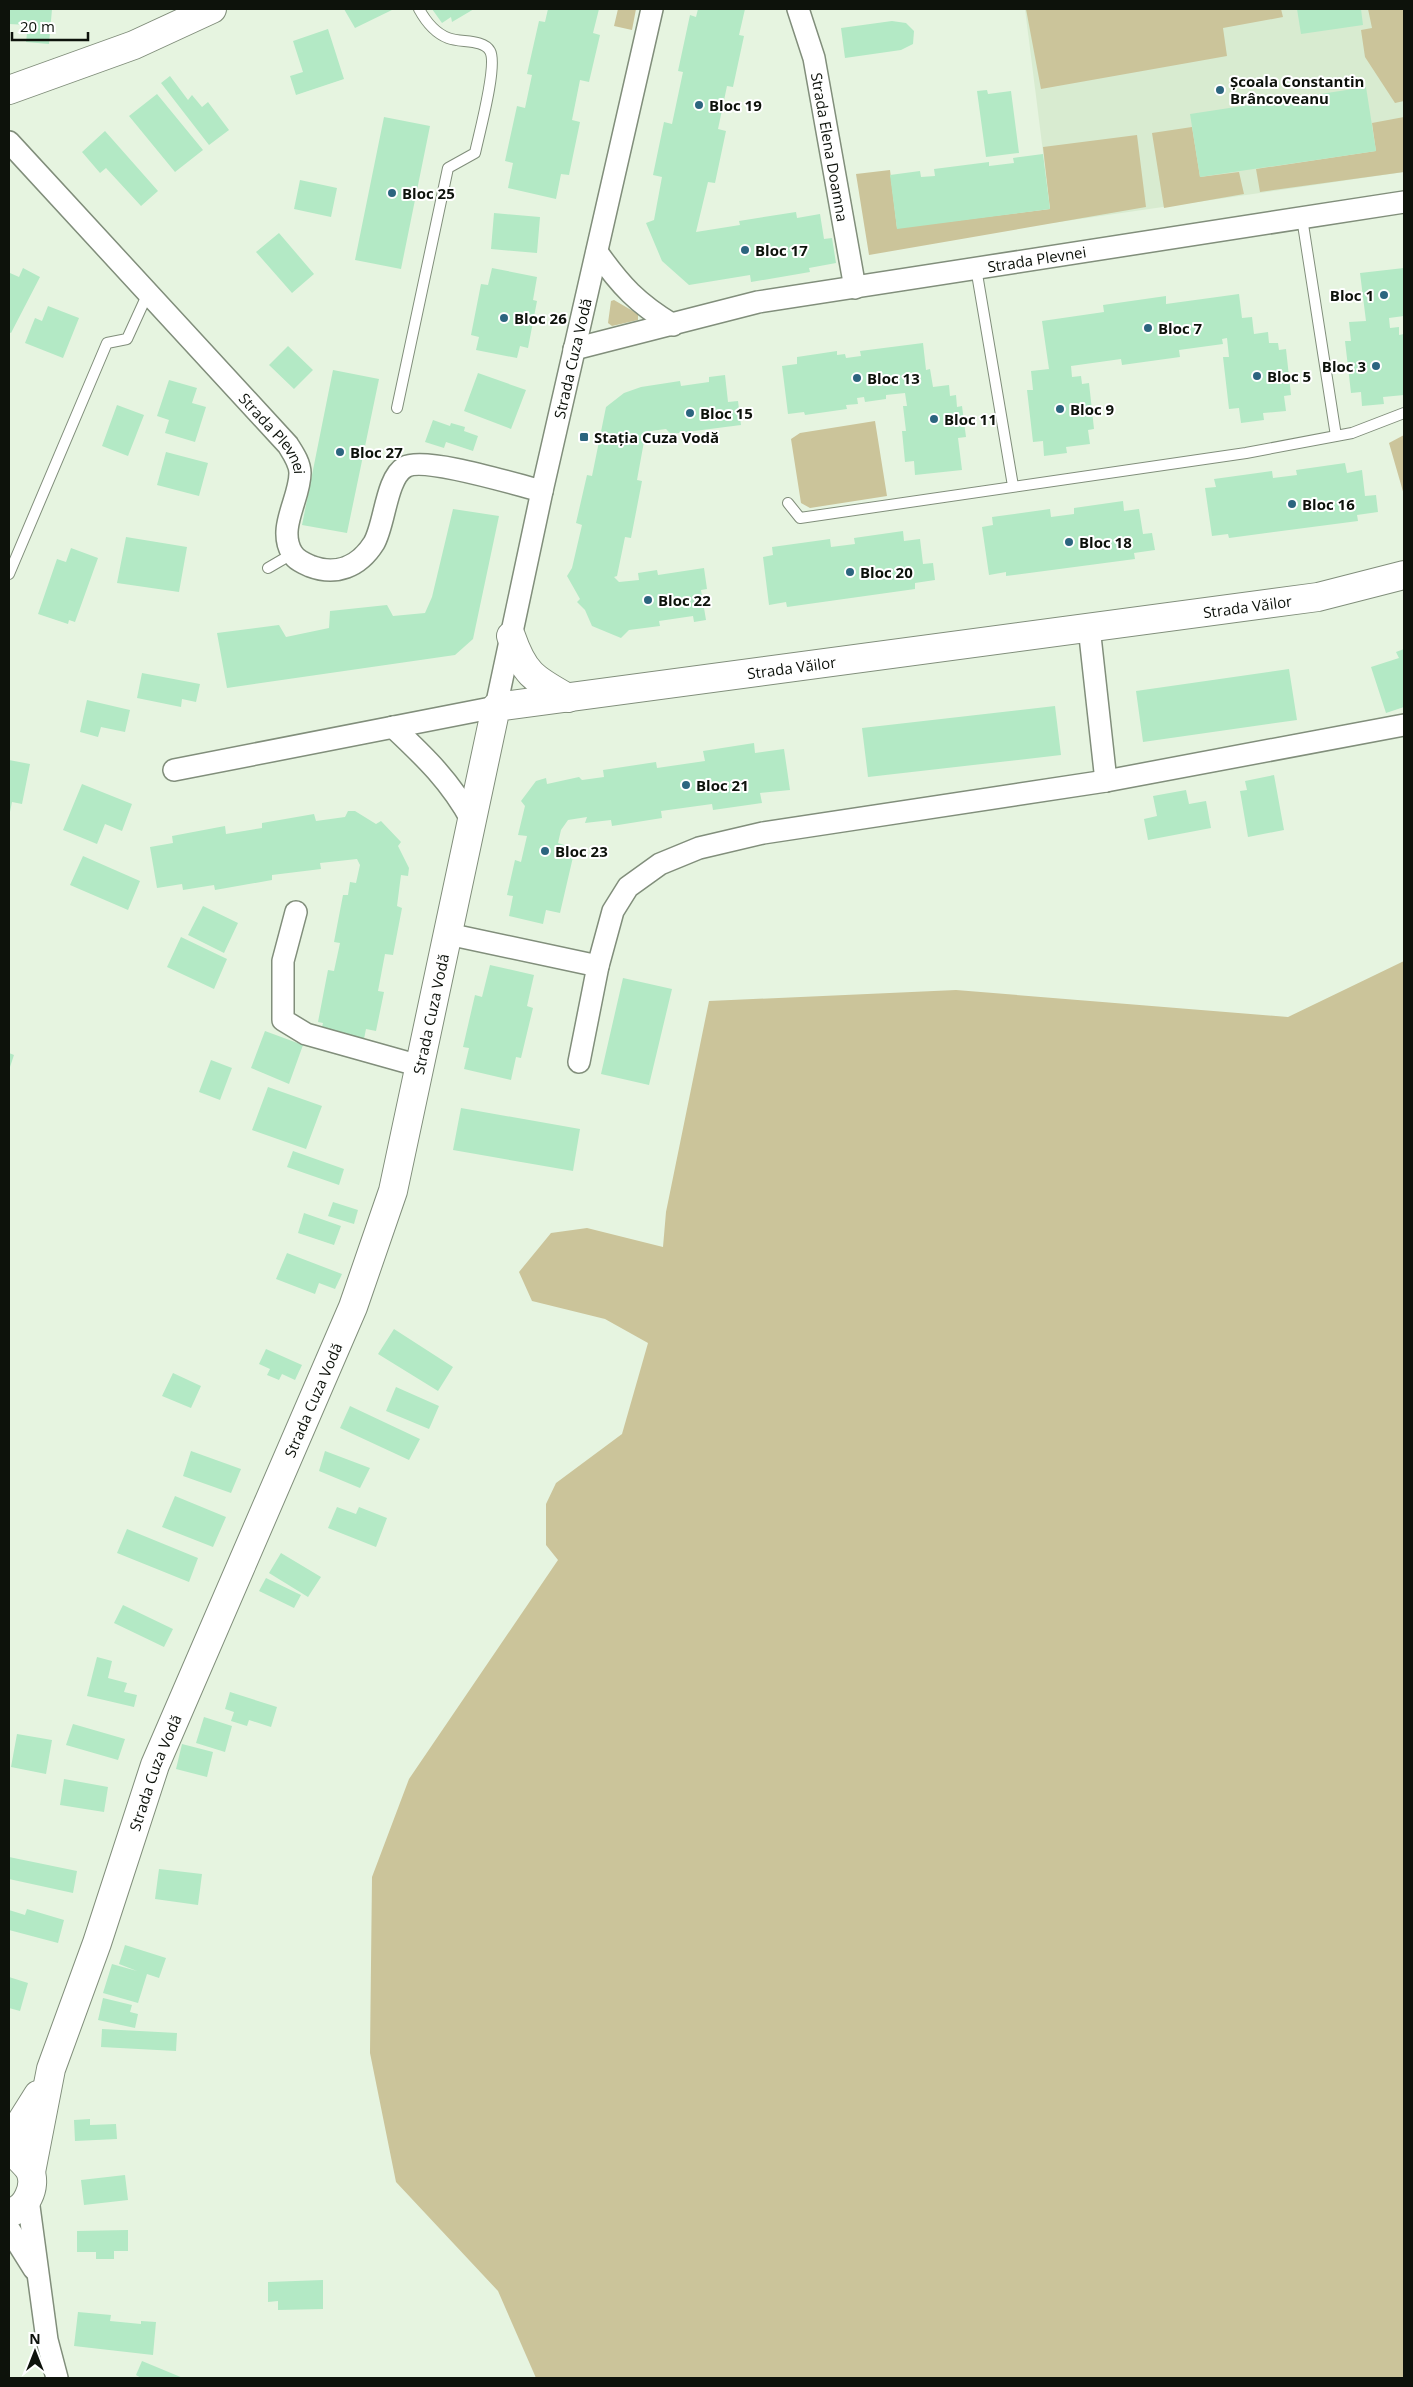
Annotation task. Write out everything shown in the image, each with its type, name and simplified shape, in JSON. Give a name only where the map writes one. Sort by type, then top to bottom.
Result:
[{"type":"street","points":[[9,90],[134,45],[212,9]]},
{"type":"street","name":"Strada Cuza Vodă","points":[[18,2205],[32,2186],[31,2172],[51,2070],[97,1943],[155,1765],[353,1307],[393,1190],[542,491],[652,9]]},
{"type":"street","name":"Strada Elena Doamna","points":[[798,9],[814,58],[855,288]]},
{"type":"street","name":"Strada Plevnei","points":[[9,142],[288,445],[296,458],[300,472],[286,534],[292,554]]},
{"type":"street","name":"Strada Plevnei","points":[[574,349],[758,302],[1404,202]]},
{"type":"street","points":[[597,252],[617,281],[642,305],[673,325]]},
{"type":"street","points":[[292,554],[303,563],[319,570],[331,571],[348,568],[364,556],[374,542],[382,525],[397,476],[405,467],[432,465],[542,491]]},
{"type":"street","name":"Strada Văilor","points":[[496,708],[1318,597],[1404,576]]},
{"type":"street","points":[[1089,628],[1106,781]]},
{"type":"street","points":[[511,636],[520,661],[534,677],[568,698]]},
{"type":"street","points":[[174,770],[496,708]]},
{"type":"street","points":[[579,1062],[598,966],[613,911],[628,887],[660,864],[699,848],[763,833],[1106,781],[1404,725]]},
{"type":"street","points":[[393,727],[440,772],[459,796],[472,821]]},
{"type":"street","points":[[296,912],[283,961],[283,1020],[306,1034],[420,1066]]},
{"type":"street","points":[[448,934],[598,966]]},
{"type":"street","name":"Strada Cuza Vodă","points":[[9,2141],[51,2070]]},
{"type":"street","points":[[9,2154],[19,2157],[31,2172]]},
{"type":"street","points":[[18,2205],[40,2281],[47,2340],[57,2378]]},
{"type":"street","points":[[9,2229],[26,2254],[40,2281]]},
{"type":"lane","points":[[397,408],[448,168],[475,153],[493,68],[491,52],[484,44],[447,38],[435,30],[419,9]]},
{"type":"lane","points":[[1302,218],[1336,436]]},
{"type":"lane","points":[[976,268],[1013,486]]},
{"type":"lane","points":[[9,574],[106,343],[127,339],[148,293]]},
{"type":"lane","points":[[788,503],[800,518],[1246,453],[1352,433],[1404,413]]},
{"type":"lane","points":[[268,568],[292,554]]},
{"type":"shaded area","points":[[618,9],[636,9],[632,30],[614,26]]},
{"type":"shaded area","name":"Școala Constantin Brâncoveanu","points":[[1025,9],[1404,9],[1404,172],[1052,223]]},
{"type":"shaded area","points":[[1026,9],[1281,9],[1283,17],[1223,28],[1227,56],[1041,89]]},
{"type":"shaded area","points":[[1368,9],[1404,9],[1404,101],[1395,103],[1365,57],[1361,30],[1372,28]]},
{"type":"shaded area","points":[[1404,117],[1404,172],[1260,192],[1256,169],[1376,151],[1372,123]]},
{"type":"shaded area","points":[[1192,127],[1200,177],[1239,172],[1244,194],[1164,208],[1152,133]]},
{"type":"shaded area","points":[[1137,135],[1146,207],[869,255],[856,174],[890,170],[897,228],[1050,209],[1043,147]]},
{"type":"shaded area","points":[[614,300],[638,314],[638,320],[612,326],[608,323],[611,301]]},
{"type":"shaded area","points":[[875,421],[887,496],[810,508],[801,503],[791,439],[800,433]]},
{"type":"shaded area","points":[[1404,435],[1404,495],[1389,443]]},
{"type":"shaded area","points":[[1404,961],[1404,2378],[536,2378],[498,2291],[396,2182],[370,2053],[372,1877],[409,1779],[558,1560],[546,1545],[546,1504],[556,1483],[622,1434],[648,1343],[605,1319],[532,1301],[519,1272],[551,1233],[587,1228],[663,1247],[666,1212],[709,1001],[956,990],[1288,1017]]},
{"type":"building","points":[[9,9],[52,9],[49,44],[26,42],[28,25],[9,24]]},
{"type":"building","points":[[344,9],[394,9],[355,28]]},
{"type":"building","points":[[432,9],[474,9],[452,22],[451,17],[442,23]]},
{"type":"building","points":[[548,9],[599,9],[593,33],[600,35],[589,82],[580,80],[572,120],[580,122],[569,175],[561,174],[556,199],[508,188],[513,163],[505,161],[517,106],[525,108],[532,75],[527,74],[539,21],[545,22]]},
{"type":"building","points":[[698,9],[745,9],[739,35],[744,36],[733,87],[727,86],[718,129],[726,131],[715,183],[708,182],[696,232],[740,225],[739,221],[796,212],[797,218],[820,214],[824,239],[832,238],[836,263],[809,268],[810,272],[751,282],[750,275],[689,285],[662,261],[646,223],[654,220],[662,177],[653,175],[664,122],[672,124],[683,72],[678,71],[690,15],[696,17]]},
{"type":"building","points":[[1297,9],[1361,9],[1363,25],[1301,34]]},
{"type":"building","points":[[892,21],[906,23],[914,31],[913,44],[901,50],[845,58],[841,28]]},
{"type":"building","points":[[328,29],[344,79],[296,95],[290,76],[303,72],[293,41]]},
{"type":"building","points":[[170,76],[188,100],[192,95],[202,107],[208,102],[229,130],[209,145],[161,83]]},
{"type":"building","name":"Școala Constantin Brâncoveanu","points":[[1366,87],[1376,151],[1200,177],[1190,114]]},
{"type":"building","points":[[987,90],[988,94],[1011,91],[1019,153],[986,157],[977,91]]},
{"type":"building","points":[[157,94],[203,150],[175,172],[129,116]]},
{"type":"building","name":"Bloc 25","points":[[384,117],[430,126],[401,269],[355,260]]},
{"type":"building","points":[[105,131],[158,191],[141,206],[106,168],[100,173],[82,152]]},
{"type":"building","points":[[1043,154],[1050,209],[897,229],[890,175],[920,171],[921,177],[935,176],[934,169],[989,162],[989,166],[1014,163],[1013,158]]},
{"type":"building","points":[[300,180],[337,188],[331,217],[294,209]]},
{"type":"building","points":[[494,213],[540,217],[537,253],[491,249]]},
{"type":"building","points":[[279,233],[314,274],[292,293],[256,252]]},
{"type":"building","points":[[23,268],[40,277],[11,333],[9,332],[9,276],[10,273],[19,277]]},
{"type":"building","name":"Bloc 26","points":[[492,268],[537,277],[533,300],[537,301],[528,348],[520,346],[517,358],[476,350],[479,337],[471,335],[481,284],[488,285]]},
{"type":"building","name":"Bloc 3","points":[[1404,268],[1404,316],[1389,318],[1390,328],[1399,327],[1399,335],[1404,334],[1404,395],[1383,397],[1384,404],[1362,406],[1361,392],[1351,393],[1345,341],[1351,341],[1349,322],[1366,321],[1360,273]]},
{"type":"building","points":[[1239,294],[1242,318],[1252,317],[1254,334],[1268,332],[1269,343],[1278,343],[1279,350],[1286,349],[1291,395],[1284,396],[1286,411],[1263,413],[1264,420],[1241,423],[1239,408],[1229,409],[1223,357],[1229,357],[1227,338],[1222,339],[1223,344],[1179,350],[1180,357],[1122,365],[1121,359],[1071,366],[1072,377],[1081,376],[1082,384],[1089,383],[1094,429],[1088,430],[1090,444],[1066,447],[1067,453],[1044,456],[1043,441],[1033,442],[1027,390],[1033,390],[1031,371],[1049,369],[1042,321],[1104,312],[1103,305],[1166,296],[1166,304]]},
{"type":"building","points":[[48,306],[79,318],[63,358],[25,343],[35,318],[42,321]]},
{"type":"building","name":"Bloc 13","points":[[923,343],[926,370],[930,369],[933,387],[949,385],[950,396],[956,395],[957,407],[962,406],[966,437],[958,438],[962,470],[915,475],[914,461],[905,462],[902,431],[906,431],[903,406],[907,406],[905,393],[886,395],[886,399],[865,402],[864,397],[857,398],[858,404],[846,405],[847,409],[805,415],[804,412],[788,414],[782,366],[797,364],[797,357],[837,351],[837,355],[845,354],[846,358],[861,356],[860,351]]},
{"type":"building","points":[[288,346],[313,370],[294,389],[269,365]]},
{"type":"building","name":"Bloc 27","points":[[333,370],[379,379],[347,533],[302,525]]},
{"type":"building","points":[[478,373],[526,390],[511,429],[464,411]]},
{"type":"building","points":[[725,375],[728,402],[738,401],[741,425],[671,434],[666,429],[651,431],[645,436],[637,480],[642,481],[631,538],[625,537],[617,576],[614,577],[619,582],[639,580],[638,573],[657,570],[658,575],[704,568],[707,589],[701,590],[706,620],[694,622],[693,616],[659,621],[660,626],[629,630],[621,638],[592,626],[585,610],[577,602],[580,599],[567,576],[572,568],[582,525],[576,523],[587,475],[592,476],[606,407],[624,393],[641,387],[680,381],[681,386],[709,382],[709,377]]},
{"type":"building","points":[[169,380],[197,388],[192,403],[206,407],[195,442],[165,433],[169,420],[157,416]]},
{"type":"building","points":[[117,405],[144,415],[128,456],[102,446]]},
{"type":"building","points":[[433,420],[450,426],[451,423],[465,427],[464,431],[478,436],[473,451],[446,442],[444,448],[425,442]]},
{"type":"building","points":[[166,452],[208,463],[199,496],[157,485]]},
{"type":"building","name":"Bloc 16","points":[[1345,463],[1347,473],[1362,470],[1365,496],[1376,495],[1378,512],[1357,515],[1358,521],[1229,538],[1228,534],[1212,536],[1205,488],[1216,487],[1214,479],[1272,471],[1273,478],[1297,475],[1296,470]]},
{"type":"building","name":"Bloc 18","points":[[1123,501],[1124,511],[1139,509],[1143,534],[1152,533],[1155,550],[1134,553],[1135,559],[1006,576],[1006,572],[989,575],[982,527],[993,525],[992,517],[1050,509],[1051,517],[1074,514],[1074,508]]},
{"type":"building","points":[[453,509],[499,516],[473,639],[455,655],[227,688],[217,633],[279,625],[286,637],[329,628],[330,611],[387,605],[393,616],[425,613],[432,597]]},
{"type":"building","name":"Bloc 20","points":[[903,531],[904,541],[920,539],[923,564],[933,563],[935,580],[915,583],[915,589],[787,607],[786,602],[769,605],[763,557],[773,555],[772,547],[830,539],[831,547],[855,544],[854,538]]},
{"type":"building","points":[[126,537],[187,547],[179,592],[117,583]]},
{"type":"building","points":[[71,548],[98,558],[75,622],[69,620],[68,624],[38,614],[57,559],[66,562]]},
{"type":"building","points":[[1404,649],[1404,707],[1386,713],[1371,667],[1399,658],[1396,652]]},
{"type":"building","points":[[1289,669],[1297,720],[1143,742],[1136,691]]},
{"type":"building","points":[[142,673],[200,684],[196,702],[182,699],[181,707],[137,698]]},
{"type":"building","points":[[87,700],[130,710],[125,732],[101,727],[98,737],[80,732]]},
{"type":"building","points":[[1055,706],[1061,755],[868,777],[862,728]]},
{"type":"building","points":[[754,743],[755,753],[784,749],[790,790],[760,793],[762,803],[713,810],[712,804],[661,811],[662,818],[612,826],[611,820],[585,823],[587,817],[568,820],[561,830],[558,843],[567,846],[565,856],[573,857],[560,913],[546,910],[543,924],[509,916],[513,896],[507,895],[515,860],[521,862],[527,836],[518,835],[525,806],[521,801],[536,781],[546,778],[547,784],[579,777],[582,780],[604,777],[603,770],[656,762],[657,768],[705,761],[703,751]]},
{"type":"building","points":[[9,760],[30,764],[22,804],[12,802],[10,812]]},
{"type":"building","points":[[1274,775],[1284,830],[1248,837],[1240,791],[1247,790],[1245,781]]},
{"type":"building","points":[[82,784],[132,804],[122,831],[105,824],[97,844],[63,830]]},
{"type":"building","points":[[1186,790],[1189,804],[1206,801],[1211,828],[1148,840],[1144,819],[1157,816],[1153,796]]},
{"type":"building","points":[[348,811],[355,811],[376,824],[381,821],[401,842],[398,846],[409,868],[408,876],[401,875],[397,906],[402,908],[393,955],[385,954],[378,991],[384,992],[376,1031],[366,1029],[364,1039],[321,1031],[323,1023],[318,1022],[328,970],[334,971],[340,943],[334,942],[343,895],[348,895],[350,882],[356,883],[360,865],[357,859],[320,863],[321,869],[272,875],[272,880],[215,890],[214,885],[183,890],[182,884],[157,888],[150,847],[173,843],[172,836],[225,826],[226,834],[262,828],[262,823],[314,814],[316,821],[345,817]]},
{"type":"building","points":[[83,856],[140,881],[128,910],[70,885]]},
{"type":"building","points":[[203,906],[238,923],[224,953],[188,935]]},
{"type":"building","points":[[181,937],[227,959],[214,989],[167,967]]},
{"type":"building","points":[[490,965],[534,975],[527,1006],[533,1008],[521,1058],[516,1057],[511,1080],[464,1069],[469,1048],[463,1047],[475,995],[482,997]]},
{"type":"building","points":[[623,978],[672,989],[649,1085],[601,1074]]},
{"type":"building","points":[[265,1031],[303,1045],[289,1084],[251,1068]]},
{"type":"building","points":[[9,1053],[14,1055],[9,1070]]},
{"type":"building","points":[[211,1060],[232,1068],[220,1100],[199,1092]]},
{"type":"building","points":[[268,1087],[322,1106],[306,1149],[252,1130]]},
{"type":"building","points":[[461,1108],[580,1129],[573,1171],[453,1150]]},
{"type":"building","points":[[293,1151],[344,1169],[339,1185],[287,1167]]},
{"type":"building","points":[[333,1202],[358,1210],[354,1224],[328,1216]]},
{"type":"building","points":[[304,1213],[341,1226],[334,1245],[298,1233]]},
{"type":"building","points":[[287,1253],[342,1274],[335,1289],[319,1283],[315,1294],[276,1279]]},
{"type":"building","points":[[394,1329],[453,1367],[438,1391],[378,1354]]},
{"type":"building","points":[[266,1349],[302,1365],[295,1380],[282,1374],[279,1380],[267,1375],[270,1369],[259,1364]]},
{"type":"building","points":[[173,1373],[201,1386],[191,1408],[162,1396]]},
{"type":"building","points":[[396,1387],[439,1406],[429,1429],[386,1411]]},
{"type":"building","points":[[350,1406],[420,1439],[409,1460],[340,1428]]},
{"type":"building","points":[[191,1451],[241,1469],[231,1493],[183,1476]]},
{"type":"building","points":[[325,1451],[370,1468],[360,1488],[319,1471]]},
{"type":"building","points":[[175,1496],[226,1517],[213,1547],[162,1527]]},
{"type":"building","points":[[337,1507],[356,1514],[359,1507],[387,1518],[376,1547],[328,1528]]},
{"type":"building","points":[[127,1529],[198,1558],[189,1582],[117,1553]]},
{"type":"building","points":[[281,1553],[321,1577],[308,1597],[269,1573]]},
{"type":"building","points":[[266,1578],[301,1595],[294,1608],[259,1591]]},
{"type":"building","points":[[123,1605],[173,1629],[164,1647],[114,1623]]},
{"type":"building","points":[[97,1657],[112,1661],[108,1678],[127,1683],[124,1692],[137,1695],[134,1707],[87,1696]]},
{"type":"building","points":[[230,1692],[277,1707],[271,1727],[249,1720],[247,1726],[231,1721],[234,1712],[225,1709]]},
{"type":"building","points":[[204,1717],[232,1726],[225,1752],[196,1743]]},
{"type":"building","points":[[73,1724],[125,1739],[118,1760],[66,1745]]},
{"type":"building","points":[[17,1734],[52,1740],[46,1774],[11,1767]]},
{"type":"building","points":[[182,1744],[213,1752],[207,1777],[176,1769]]},
{"type":"building","points":[[64,1779],[108,1787],[104,1812],[60,1805]]},
{"type":"building","points":[[9,1857],[77,1871],[73,1893],[9,1879]]},
{"type":"building","points":[[159,1869],[202,1874],[198,1905],[155,1899]]},
{"type":"building","points":[[27,1909],[64,1920],[58,1943],[9,1930],[9,1910],[25,1915]]},
{"type":"building","points":[[125,1945],[166,1958],[159,1978],[147,1974],[138,2003],[103,1993],[112,1964],[137,1971],[119,1964]]},
{"type":"building","points":[[9,1977],[28,1983],[20,2011],[9,2008]]},
{"type":"building","points":[[103,1998],[132,2005],[130,2012],[138,2014],[135,2028],[98,2020]]},
{"type":"building","points":[[102,2029],[177,2033],[176,2051],[101,2047]]},
{"type":"building","points":[[90,2119],[90,2125],[116,2124],[117,2139],[75,2141],[74,2120]]},
{"type":"building","points":[[125,2175],[128,2200],[84,2205],[81,2180]]},
{"type":"building","points":[[128,2230],[128,2251],[114,2251],[114,2259],[96,2259],[96,2252],[77,2252],[77,2231]]},
{"type":"building","points":[[323,2280],[323,2309],[278,2310],[278,2301],[268,2302],[268,2282]]},
{"type":"building","points":[[78,2312],[111,2315],[110,2321],[141,2324],[141,2321],[156,2322],[153,2355],[74,2346]]},
{"type":"building","points":[[142,2361],[183,2378],[141,2378],[136,2375]]},
{"type":"place","name":"Școala Constantin Brâncoveanu","points":[[1220,90]]},
{"type":"place","name":"Bloc 19","points":[[699,105]]},
{"type":"place","name":"Bloc 25","points":[[392,193]]},
{"type":"place","name":"Bloc 17","points":[[745,250]]},
{"type":"place","name":"Bloc 1","points":[[1384,295]]},
{"type":"place","name":"Bloc 26","points":[[504,318]]},
{"type":"place","name":"Bloc 7","points":[[1148,328]]},
{"type":"place","name":"Bloc 3","points":[[1376,366]]},
{"type":"place","name":"Bloc 5","points":[[1257,376]]},
{"type":"place","name":"Bloc 13","points":[[857,378]]},
{"type":"place","name":"Bloc 9","points":[[1060,409]]},
{"type":"place","name":"Bloc 15","points":[[690,413]]},
{"type":"place","name":"Bloc 11","points":[[934,419]]},
{"type":"place","name":"Stația Cuza Vodă","points":[[584,437]]},
{"type":"place","name":"Bloc 27","points":[[340,452]]},
{"type":"place","name":"Bloc 16","points":[[1292,504]]},
{"type":"place","name":"Bloc 18","points":[[1069,542]]},
{"type":"place","name":"Bloc 20","points":[[850,572]]},
{"type":"place","name":"Bloc 22","points":[[648,600]]},
{"type":"place","name":"Bloc 21","points":[[686,785]]},
{"type":"place","name":"Bloc 23","points":[[545,851]]}]
